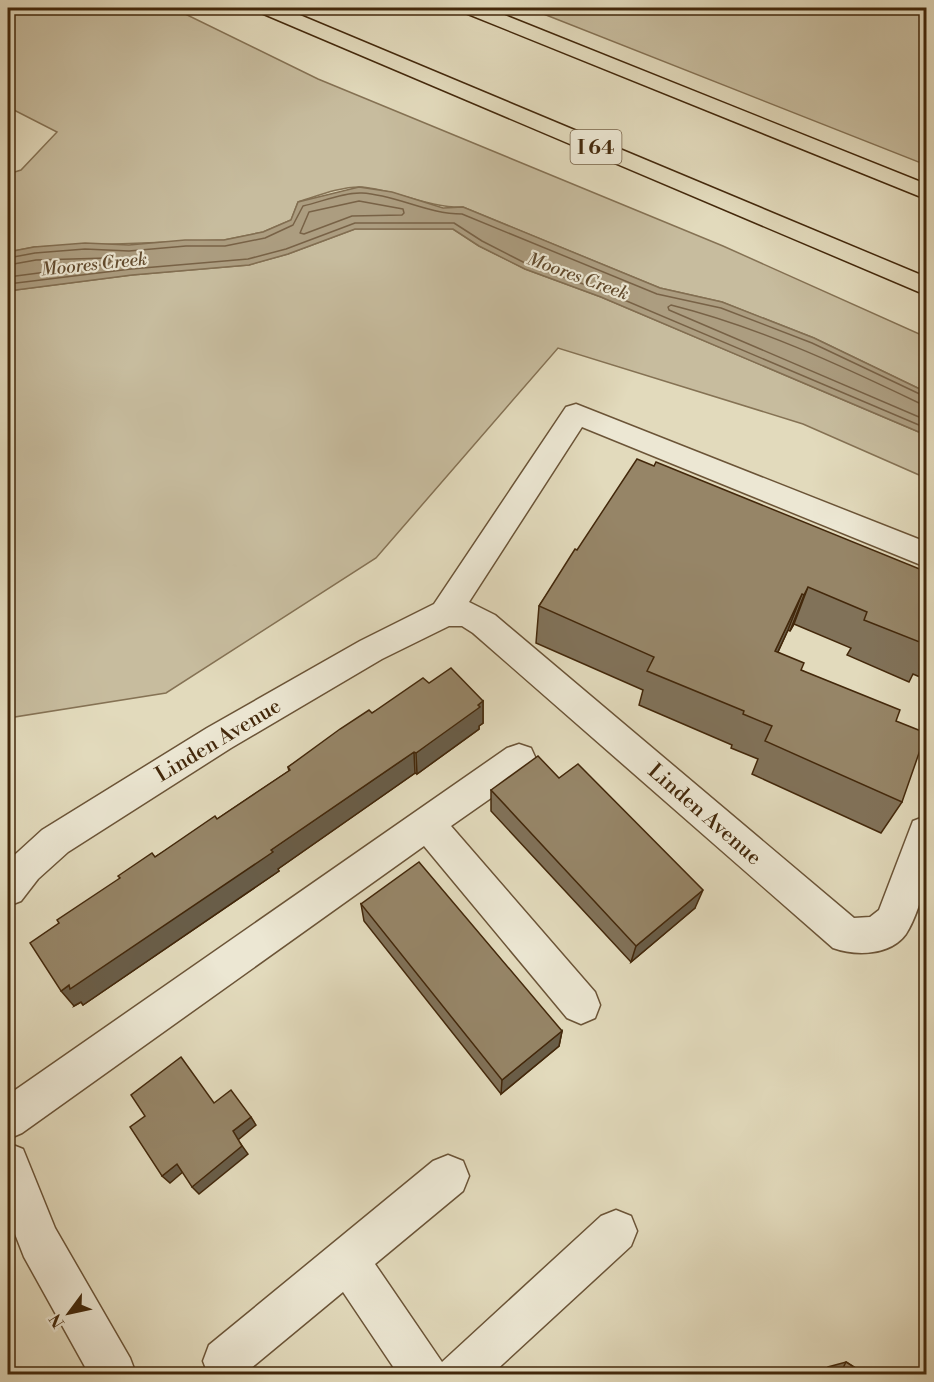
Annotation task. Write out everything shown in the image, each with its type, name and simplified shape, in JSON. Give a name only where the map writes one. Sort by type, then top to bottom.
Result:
[{"type":"highway","name":"I 64","points":[[266,8],[927,286]]},
{"type":"highway","points":[[470,8],[927,192]]},
{"type":"street","points":[[445,614],[576,414],[927,555]]},
{"type":"street","name":"Linden Avenue","points":[[8,889],[25,867],[56,841],[209,744],[371,651],[445,614],[467,614],[484,624],[846,935],[864,938],[885,929],[893,921],[927,832]]},
{"type":"street","points":[[8,1119],[519,759]]},
{"type":"street","points":[[427,824],[581,1005]]},
{"type":"street","points":[[8,1164],[39,1242],[114,1374]]},
{"type":"street","points":[[225,1360],[448,1176]]},
{"type":"street","points":[[459,1374],[616,1231]]},
{"type":"street","points":[[346,1260],[423,1374]]},
{"type":"shaded area","points":[[8,8],[173,8],[318,79],[723,246],[926,337],[926,392],[814,338],[722,302],[660,288],[463,207],[437,205],[362,187],[346,188],[298,202],[291,220],[263,232],[224,240],[34,247],[8,252],[8,174],[21,170],[57,132],[8,107]]},
{"type":"shaded area","points":[[526,8],[926,8],[926,165],[541,13]]},
{"type":"shaded area","points":[[355,229],[453,229],[479,246],[525,269],[601,297],[926,435],[926,478],[803,424],[558,348],[376,558],[166,693],[8,718],[8,291],[132,275],[249,265],[288,254]]},
{"type":"water","name":"Moores Creek","points":[[359,187],[392,192],[443,208],[463,207],[660,288],[722,302],[814,338],[926,392],[926,435],[601,297],[525,269],[479,246],[453,229],[355,229],[288,254],[249,265],[132,275],[8,291],[8,252],[34,247],[85,243],[129,245],[185,240],[224,240],[263,232],[291,220],[298,202]]},
{"type":"building","points":[[637,459],[654,466],[656,462],[927,572],[927,645],[864,620],[867,612],[808,587],[804,595],[802,594],[775,651],[804,663],[801,670],[900,710],[896,721],[926,733],[902,802],[765,741],[772,726],[743,714],[744,711],[647,671],[654,657],[539,606]]},
{"type":"building","points":[[451,668],[483,701],[478,705],[480,707],[416,753],[414,752],[271,850],[273,852],[70,989],[69,985],[61,991],[30,943],[59,923],[57,920],[120,878],[118,876],[152,853],[155,857],[215,816],[217,819],[290,770],[288,767],[369,710],[372,713],[423,678],[429,683]]},
{"type":"building","points":[[538,756],[559,778],[578,764],[703,890],[636,946],[491,790]]},
{"type":"building","points":[[419,862],[562,1031],[502,1080],[361,904]]},
{"type":"building","points":[[181,1057],[214,1103],[231,1090],[251,1117],[233,1131],[242,1146],[192,1187],[177,1164],[162,1176],[130,1127],[145,1116],[131,1095]]},
{"type":"building","points":[[846,1362],[865,1374],[840,1374]]}]
